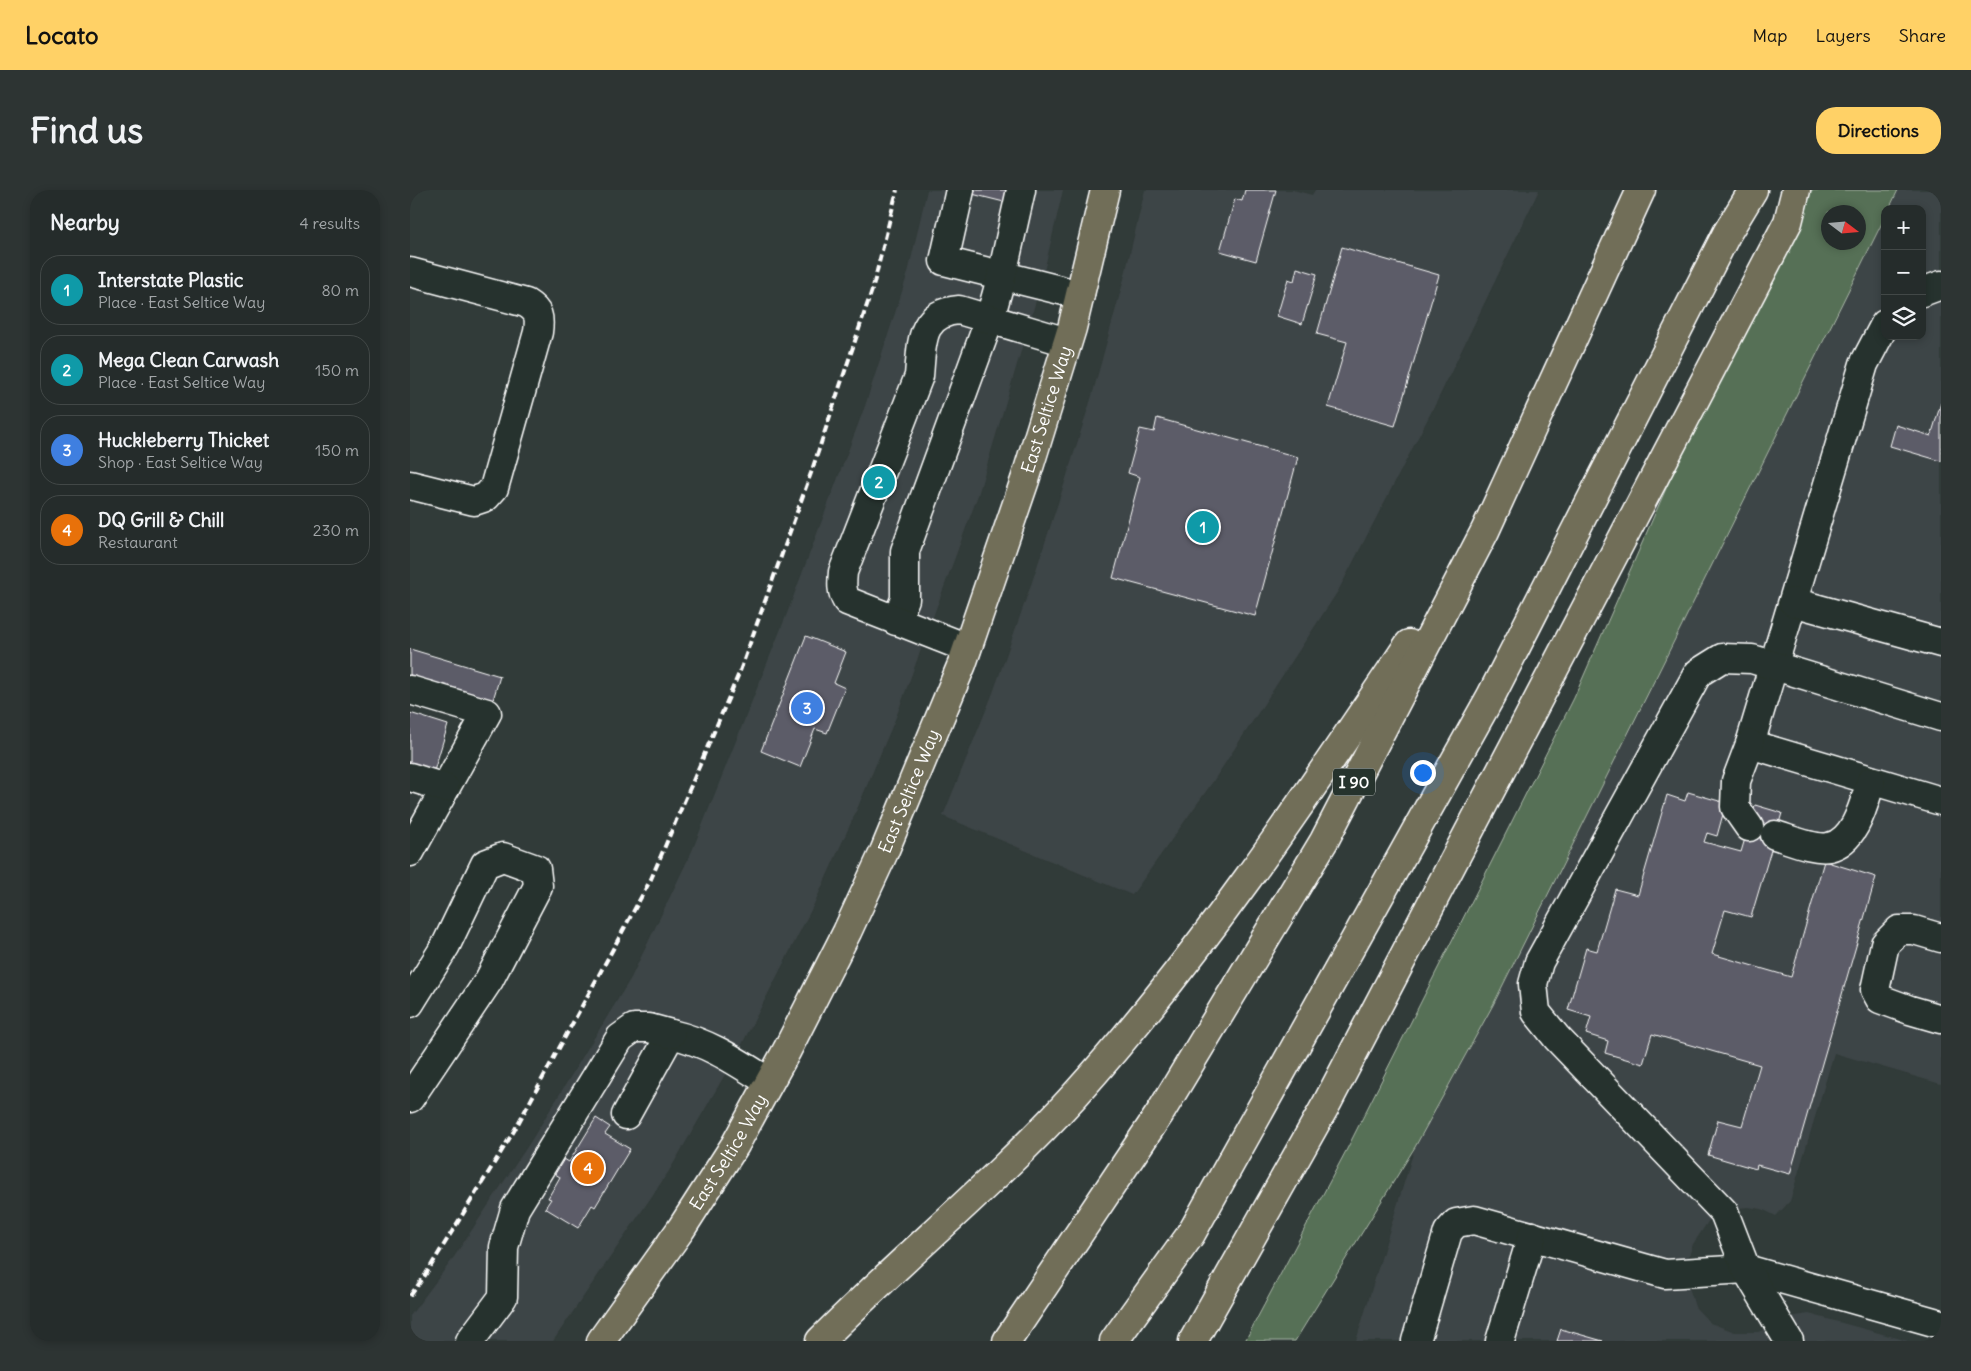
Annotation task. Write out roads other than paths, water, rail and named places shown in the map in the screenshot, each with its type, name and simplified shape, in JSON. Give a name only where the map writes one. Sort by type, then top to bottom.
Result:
[{"type":"main road","name":"East Seltice Way","points":[[600,1341],[681,1229],[734,1145],[847,932],[880,860],[967,648],[1025,480],[1080,295],[1105,190]]},
{"type":"main road","name":"I 90","points":[[1007,1341],[1160,1112],[1324,841],[1485,530],[1641,190]]},
{"type":"main road","points":[[1114,1341],[1191,1234],[1486,704],[1727,233],[1752,190]]},
{"type":"main road","points":[[1193,1341],[1327,1103],[1788,222],[1796,190]]},
{"type":"main road","points":[[820,1341],[861,1300],[974,1197],[1074,1096],[1155,1002],[1306,797],[1485,530]]},
{"type":"street","points":[[960,190],[944,260],[1080,295]]},
{"type":"street","points":[[896,621],[905,599],[905,551],[990,318],[1002,275],[1021,190]]},
{"type":"street","points":[[410,272],[526,303],[536,309],[539,319],[538,332],[494,488],[486,497],[474,501],[410,485]]},
{"type":"street","points":[[1926,291],[1941,285]]},
{"type":"street","points":[[967,648],[847,601],[843,595],[843,572],[919,376],[921,343],[926,330],[937,316],[946,311],[959,310],[1067,342]]},
{"type":"street","points":[[1748,827],[1735,807],[1736,782],[1750,744],[1864,364],[1881,332]]},
{"type":"street","points":[[1793,602],[1941,643]]},
{"type":"street","points":[[1789,1341],[1746,1269],[1724,1212],[1557,1038],[1536,1012],[1533,984],[1539,962],[1698,673],[1722,658],[1752,659],[1941,718]]},
{"type":"street","points":[[410,690],[487,712],[412,845]]},
{"type":"street","points":[[1750,744],[1941,802]]},
{"type":"street","points":[[410,777],[445,788]]},
{"type":"street","points":[[1776,835],[1809,845],[1828,847],[1844,839],[1860,817],[1871,781]]},
{"type":"street","points":[[410,1003],[446,945],[486,864],[503,856],[536,869],[538,886],[489,980],[410,1098]]},
{"type":"street","points":[[1941,938],[1914,930],[1899,930],[1885,944],[1875,990],[1880,999],[1941,1019]]},
{"type":"street","points":[[470,1341],[503,1297],[504,1247],[515,1208],[620,1038],[634,1028],[649,1028],[690,1038],[721,1051],[769,1082]]},
{"type":"street","points":[[626,1115],[671,1034]]},
{"type":"street","points":[[1416,1341],[1448,1232],[1456,1223],[1474,1220],[1665,1274],[1746,1269],[1941,1324]]},
{"type":"street","points":[[1500,1341],[1532,1236]]},
{"type":"railway","points":[[410,1296],[424,1277],[514,1131],[651,879],[740,671],[811,473],[873,287],[897,190]]},
{"type":"place","name":"Mega Clean Carwash","points":[[879,482]]},
{"type":"place","name":"Interstate Plastic","points":[[1203,527]]},
{"type":"place","name":"Huckleberry Thicket","points":[[807,708]]},
{"type":"place","name":"DQ Grill & Chill","points":[[588,1168]]}]
